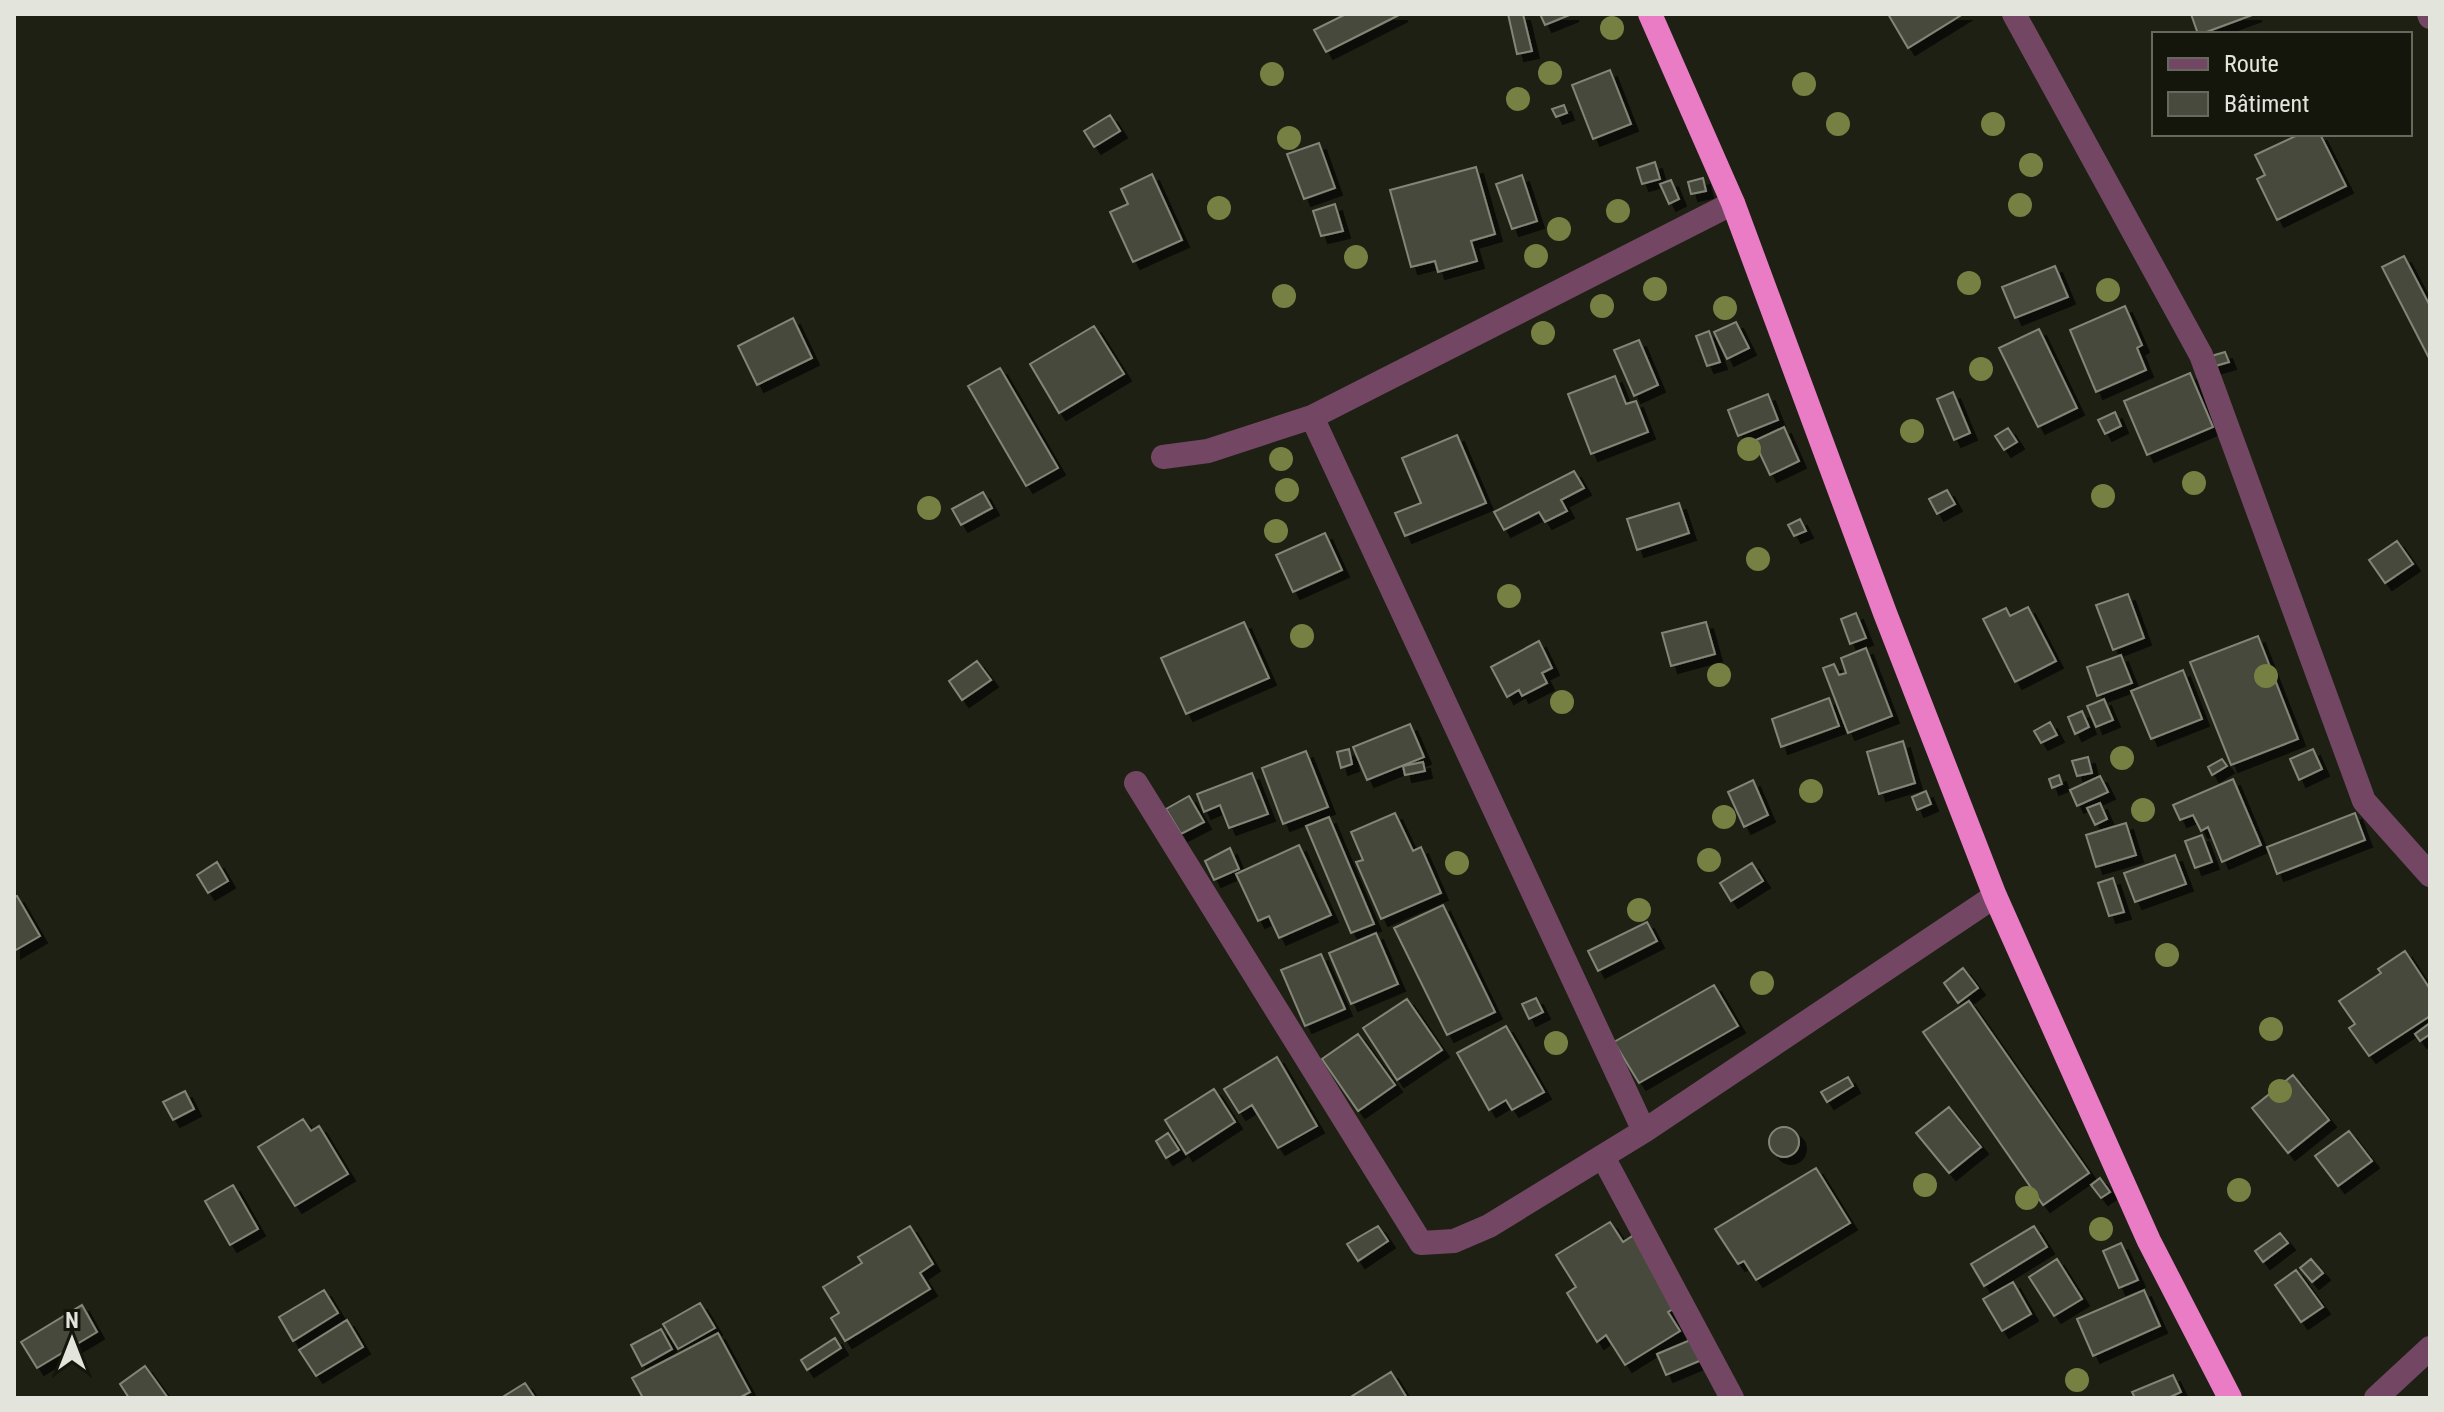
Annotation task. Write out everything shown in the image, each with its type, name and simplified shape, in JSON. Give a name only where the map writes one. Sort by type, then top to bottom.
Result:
[{"type":"highway","points":[[1650,14],[1733,203],[1885,613],[1995,896],[2149,1241],[2230,1398]]},
{"type":"street","points":[[2014,14],[2201,355],[2364,801],[2430,875]]},
{"type":"street","points":[[1163,457],[1208,451],[1312,417],[1733,203]]},
{"type":"street","points":[[1312,417],[1644,1131]]},
{"type":"street","points":[[1136,783],[1421,1243],[1454,1241],[1489,1226],[1644,1131],[1995,896]]},
{"type":"street","points":[[1603,1157],[1732,1398]]},
{"type":"street","points":[[2376,1398],[2430,1348]]},
{"type":"building","points":[[1346,14],[1401,14],[1326,52],[1314,30]]},
{"type":"building","points":[[1508,14],[1523,14],[1532,51],[1517,54]]},
{"type":"building","points":[[1540,14],[1572,14],[1545,25]]},
{"type":"building","points":[[1888,14],[1963,14],[1908,48]]},
{"type":"building","points":[[2191,14],[2255,14],[2206,32],[2197,32]]},
{"type":"building","points":[[1610,70],[1631,124],[1593,139],[1572,85]]},
{"type":"building","points":[[1564,105],[1567,113],[1556,117],[1552,109]]},
{"type":"building","points":[[1110,115],[1120,131],[1094,147],[1084,131]]},
{"type":"building","points":[[2296,136],[2321,136],[2346,186],[2277,220],[2257,179],[2265,175],[2255,155]]},
{"type":"building","points":[[1319,143],[1335,188],[1304,199],[1287,154]]},
{"type":"building","points":[[1655,162],[1660,179],[1642,184],[1637,168]]},
{"type":"building","points":[[1476,167],[1495,234],[1471,241],[1477,261],[1438,272],[1435,261],[1411,267],[1390,190]]},
{"type":"building","points":[[1152,174],[1182,240],[1133,262],[1110,212],[1128,204],[1121,189]]},
{"type":"building","points":[[1522,175],[1537,221],[1512,229],[1496,184]]},
{"type":"building","points":[[1703,178],[1706,191],[1691,194],[1688,182]]},
{"type":"building","points":[[1671,180],[1679,199],[1669,204],[1660,184]]},
{"type":"building","points":[[1335,204],[1343,231],[1321,236],[1313,211]]},
{"type":"building","points":[[2404,256],[2430,306],[2430,360],[2382,267]]},
{"type":"building","points":[[2055,266],[2068,297],[2015,318],[2002,287]]},
{"type":"building","points":[[2125,306],[2142,345],[2137,348],[2146,370],[2096,392],[2070,330]]},
{"type":"building","points":[[793,318],[812,358],[757,385],[738,346]]},
{"type":"building","points":[[1736,322],[1749,348],[1727,359],[1714,332]]},
{"type":"building","points":[[1094,326],[1124,374],[1059,413],[1030,364]]},
{"type":"building","points":[[2039,329],[2077,408],[2038,427],[1999,348]]},
{"type":"building","points":[[1709,331],[1720,362],[1707,366],[1696,336]]},
{"type":"building","points":[[1639,340],[1658,385],[1634,396],[1614,350]]},
{"type":"building","points":[[2225,352],[2229,362],[2212,367],[2208,357]]},
{"type":"building","points":[[1000,368],[1058,468],[1026,486],[968,386]]},
{"type":"building","points":[[2190,373],[2213,427],[2147,455],[2124,401]]},
{"type":"building","points":[[1615,376],[1626,404],[1636,401],[1648,432],[1591,454],[1568,394]]},
{"type":"building","points":[[1953,392],[1970,433],[1954,440],[1937,399]]},
{"type":"building","points":[[1768,394],[1778,420],[1738,436],[1728,410]]},
{"type":"building","points":[[2115,412],[2121,426],[2105,434],[2098,420]]},
{"type":"building","points":[[1784,427],[1799,461],[1770,475],[1754,441]]},
{"type":"building","points":[[2008,428],[2017,442],[2004,450],[1995,436]]},
{"type":"building","points":[[1457,435],[1486,503],[1405,536],[1395,513],[1421,503],[1402,458]]},
{"type":"building","points":[[1574,471],[1584,488],[1561,500],[1567,511],[1545,522],[1539,512],[1504,530],[1494,512]]},
{"type":"building","points":[[1947,490],[1955,504],[1937,514],[1929,499]]},
{"type":"building","points":[[983,492],[992,508],[961,525],[952,509]]},
{"type":"building","points":[[1679,503],[1689,533],[1637,550],[1627,519]]},
{"type":"building","points":[[1800,519],[1806,531],[1794,536],[1788,525]]},
{"type":"building","points":[[1325,533],[1342,570],[1293,592],[1276,555]]},
{"type":"building","points":[[2397,541],[2413,564],[2385,583],[2369,560]]},
{"type":"building","points":[[2128,594],[2144,638],[2113,650],[2096,605]]},
{"type":"building","points":[[2028,607],[2056,661],[2015,682],[1983,619],[2006,608],[2010,616]]},
{"type":"building","points":[[1856,613],[1866,638],[1850,644],[1841,619]]},
{"type":"building","points":[[1244,622],[1269,678],[1186,714],[1161,658]]},
{"type":"building","points":[[1706,622],[1715,654],[1671,666],[1662,633]]},
{"type":"building","points":[[2258,636],[2298,739],[2231,765],[2190,662]]},
{"type":"building","points":[[1539,641],[1552,668],[1542,673],[1547,683],[1522,696],[1519,690],[1507,697],[1491,667]]},
{"type":"building","points":[[1866,648],[1892,716],[1848,733],[1823,668],[1834,664],[1839,675],[1846,673],[1841,658]]},
{"type":"building","points":[[2121,655],[2132,683],[2097,696],[2087,667]]},
{"type":"building","points":[[977,661],[991,680],[962,700],[949,681]]},
{"type":"building","points":[[2183,670],[2202,719],[2151,739],[2131,691]]},
{"type":"building","points":[[1829,698],[1839,726],[1781,747],[1772,719]]},
{"type":"building","points":[[2104,699],[2113,720],[2096,727],[2087,706]]},
{"type":"building","points":[[2082,711],[2089,727],[2075,734],[2068,717]]},
{"type":"building","points":[[2050,722],[2057,735],[2041,743],[2034,731]]},
{"type":"building","points":[[1410,724],[1424,757],[1367,780],[1353,747]]},
{"type":"building","points":[[1903,741],[1915,783],[1879,794],[1867,752]]},
{"type":"building","points":[[1349,749],[1352,764],[1341,768],[1337,752]]},
{"type":"building","points":[[2313,749],[2322,769],[2299,780],[2290,759]]},
{"type":"building","points":[[1306,751],[1328,807],[1283,824],[1262,768]]},
{"type":"building","points":[[2088,757],[2092,773],[2077,776],[2072,761]]},
{"type":"building","points":[[2222,759],[2227,766],[2212,775],[2208,767]]},
{"type":"building","points":[[1423,762],[1425,771],[1405,775],[1403,766]]},
{"type":"building","points":[[1252,773],[1268,814],[1229,828],[1220,805],[1204,812],[1197,794]]},
{"type":"building","points":[[2059,775],[2062,784],[2052,788],[2049,779]]},
{"type":"building","points":[[2100,776],[2108,792],[2077,806],[2070,790]]},
{"type":"building","points":[[2233,779],[2261,845],[2222,862],[2208,827],[2201,831],[2193,815],[2180,820],[2173,805]]},
{"type":"building","points":[[1753,780],[1768,815],[1744,827],[1728,792]]},
{"type":"building","points":[[1926,791],[1931,804],[1917,810],[1912,797]]},
{"type":"building","points":[[1189,796],[1204,822],[1181,834],[1166,809]]},
{"type":"building","points":[[2100,803],[2107,819],[2095,825],[2087,808]]},
{"type":"building","points":[[1395,813],[1413,851],[1421,847],[1441,893],[1381,919],[1356,862],[1363,860],[1351,832]]},
{"type":"building","points":[[2355,813],[2365,840],[2277,874],[2267,847]]},
{"type":"building","points":[[1329,817],[1374,924],[1351,933],[1306,826]]},
{"type":"building","points":[[2126,823],[2136,855],[2096,867],[2086,835]]},
{"type":"building","points":[[2202,835],[2212,862],[2195,868],[2185,841]]},
{"type":"building","points":[[1299,845],[1331,915],[1279,938],[1269,916],[1258,921],[1236,874]]},
{"type":"building","points":[[1230,848],[1239,869],[1214,880],[1205,861]]},
{"type":"building","points":[[2175,855],[2186,884],[2135,902],[2124,873]]},
{"type":"building","points":[[217,862],[228,881],[208,893],[197,875]]},
{"type":"building","points":[[1752,863],[1763,881],[1731,901],[1720,883]]},
{"type":"building","points":[[2113,878],[2124,912],[2109,916],[2098,883]]},
{"type":"building","points":[[17,896],[40,936],[14,951],[14,897]]},
{"type":"building","points":[[1443,905],[1495,1012],[1447,1035],[1394,928]]},
{"type":"building","points":[[1647,922],[1657,941],[1598,971],[1588,951]]},
{"type":"building","points":[[1376,933],[1398,984],[1351,1004],[1329,953]]},
{"type":"building","points":[[2405,951],[2430,989],[2430,1016],[2369,1056],[2349,1028],[2355,1024],[2339,1001],[2381,973],[2378,969]]},
{"type":"building","points":[[1321,954],[1345,1009],[1305,1026],[1281,970]]},
{"type":"building","points":[[1963,968],[1978,988],[1958,1003],[1944,983]]},
{"type":"building","points":[[1714,985],[1738,1026],[1639,1083],[1614,1042]]},
{"type":"building","points":[[1536,998],[1543,1012],[1529,1019],[1522,1004]]},
{"type":"building","points":[[1407,999],[1442,1050],[1397,1080],[1363,1028]]},
{"type":"building","points":[[1969,1001],[2089,1173],[2043,1205],[1923,1032]]},
{"type":"building","points":[[2430,1023],[2430,1034],[2420,1041],[2415,1034]]},
{"type":"building","points":[[1506,1026],[1544,1092],[1512,1110],[1506,1100],[1489,1110],[1457,1053]]},
{"type":"building","points":[[1358,1034],[1395,1085],[1358,1111],[1322,1059]]},
{"type":"building","points":[[1277,1057],[1317,1126],[1278,1148],[1252,1105],[1239,1113],[1224,1089]]},
{"type":"building","points":[[2293,1075],[2329,1120],[2288,1153],[2252,1108]]},
{"type":"building","points":[[1848,1077],[1853,1086],[1827,1102],[1821,1092]]},
{"type":"building","points":[[1214,1089],[1235,1122],[1186,1154],[1165,1120]]},
{"type":"building","points":[[185,1091],[194,1109],[173,1120],[163,1102]]},
{"type":"building","points":[[1949,1107],[1981,1147],[1949,1173],[1916,1133]]},
{"type":"building","points":[[303,1119],[311,1131],[319,1126],[348,1174],[295,1206],[258,1147]]},
{"type":"building","points":[[1784,1127],[1795,1131],[1799,1142],[1795,1153],[1784,1157],[1773,1153],[1769,1142],[1773,1131]]},
{"type":"building","points":[[2349,1131],[2372,1161],[2338,1186],[2315,1156]]},
{"type":"building","points":[[1168,1133],[1179,1150],[1166,1158],[1156,1141]]},
{"type":"building","points":[[1816,1168],[1850,1223],[1756,1280],[1744,1261],[1738,1264],[1715,1229]]},
{"type":"building","points":[[2100,1178],[2110,1192],[2101,1198],[2091,1185]]},
{"type":"building","points":[[233,1185],[258,1229],[230,1245],[205,1201]]},
{"type":"building","points":[[1610,1222],[1623,1242],[1634,1235],[1678,1306],[1668,1312],[1680,1331],[1625,1365],[1606,1335],[1597,1342],[1567,1293],[1576,1287],[1556,1255]]},
{"type":"building","points":[[910,1226],[933,1264],[920,1273],[930,1289],[845,1341],[831,1318],[839,1313],[823,1287],[862,1263],[858,1257]]},
{"type":"building","points":[[1378,1226],[1388,1241],[1358,1261],[1347,1244]]},
{"type":"building","points":[[2034,1226],[2047,1247],[1984,1286],[1971,1264]]},
{"type":"building","points":[[2280,1233],[2288,1243],[2263,1262],[2255,1251]]},
{"type":"building","points":[[2121,1243],[2138,1280],[2119,1288],[2103,1251]]},
{"type":"building","points":[[2057,1259],[2082,1299],[2054,1316],[2029,1277]]},
{"type":"building","points":[[2311,1259],[2323,1273],[2312,1282],[2300,1268]]},
{"type":"building","points":[[2296,1270],[2323,1307],[2301,1322],[2275,1285]]},
{"type":"building","points":[[2013,1282],[2031,1314],[2002,1331],[1983,1299]]},
{"type":"building","points":[[324,1290],[338,1313],[293,1341],[279,1317]]},
{"type":"building","points":[[2144,1290],[2160,1326],[2093,1356],[2077,1319]]},
{"type":"building","points":[[700,1303],[715,1328],[678,1349],[663,1324]]},
{"type":"building","points":[[82,1305],[97,1332],[37,1368],[21,1342]]},
{"type":"building","points":[[347,1320],[363,1347],[316,1376],[299,1350]]},
{"type":"building","points":[[661,1329],[672,1349],[642,1366],[631,1345]]},
{"type":"building","points":[[718,1333],[750,1392],[739,1398],[643,1398],[632,1378]]},
{"type":"building","points":[[835,1338],[841,1348],[807,1370],[801,1360]]},
{"type":"building","points":[[1695,1338],[1704,1359],[1666,1375],[1657,1354]]},
{"type":"building","points":[[145,1366],[168,1398],[129,1398],[120,1384]]},
{"type":"building","points":[[1391,1372],[1407,1398],[1349,1398]]},
{"type":"building","points":[[2173,1375],[2181,1392],[2168,1398],[2135,1398],[2132,1392]]},
{"type":"building","points":[[525,1383],[535,1398],[501,1398]]}]
